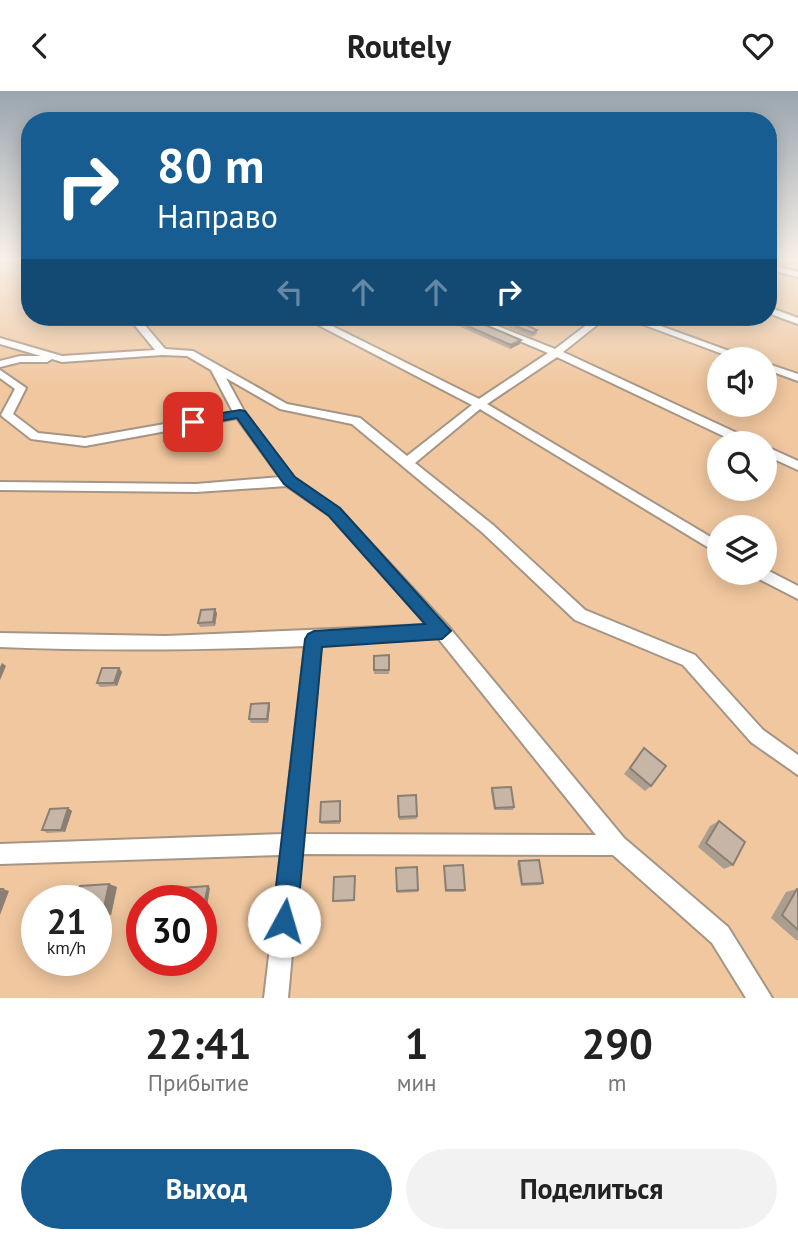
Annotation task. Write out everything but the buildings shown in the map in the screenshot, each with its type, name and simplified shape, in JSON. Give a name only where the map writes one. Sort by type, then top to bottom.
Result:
[{"type":"street","points":[[777,313],[798,321]]},
{"type":"street","points":[[141,326],[162,352]]},
{"type":"street","points":[[325,326],[480,404],[707,542]]},
{"type":"street","points":[[489,326],[556,353],[722,431]]},
{"type":"street","points":[[409,461],[480,404],[591,326]]},
{"type":"street","points":[[653,326],[712,347]]},
{"type":"street","points":[[0,341],[62,359]]},
{"type":"street","points":[[0,364],[20,359],[189,353],[284,407],[356,421],[409,461],[488,529],[580,615],[689,660],[757,736],[798,767]]},
{"type":"street","points":[[214,367],[240,414],[289,481],[334,512],[442,631],[617,845],[720,935],[760,998]]},
{"type":"street","points":[[777,370],[798,377]]},
{"type":"street","points":[[0,373],[21,388],[7,415],[35,436],[85,442],[240,414]]},
{"type":"street","points":[[777,456],[798,466]]},
{"type":"street","points":[[0,486],[196,488],[289,481]]},
{"type":"street","points":[[777,582],[798,593]]},
{"type":"street","points":[[0,640],[101,646],[314,639],[442,631]]},
{"type":"street","points":[[276,998],[314,639]]},
{"type":"street","points":[[0,854],[292,844],[617,845]]},
{"type":"shaded area","points":[[0,301],[21,301],[21,326],[777,326],[777,301],[798,301],[798,998],[0,998]]},
{"type":"route","points":[[193,422],[240,414],[289,481],[334,512],[442,631],[314,639],[284,921]]}]
